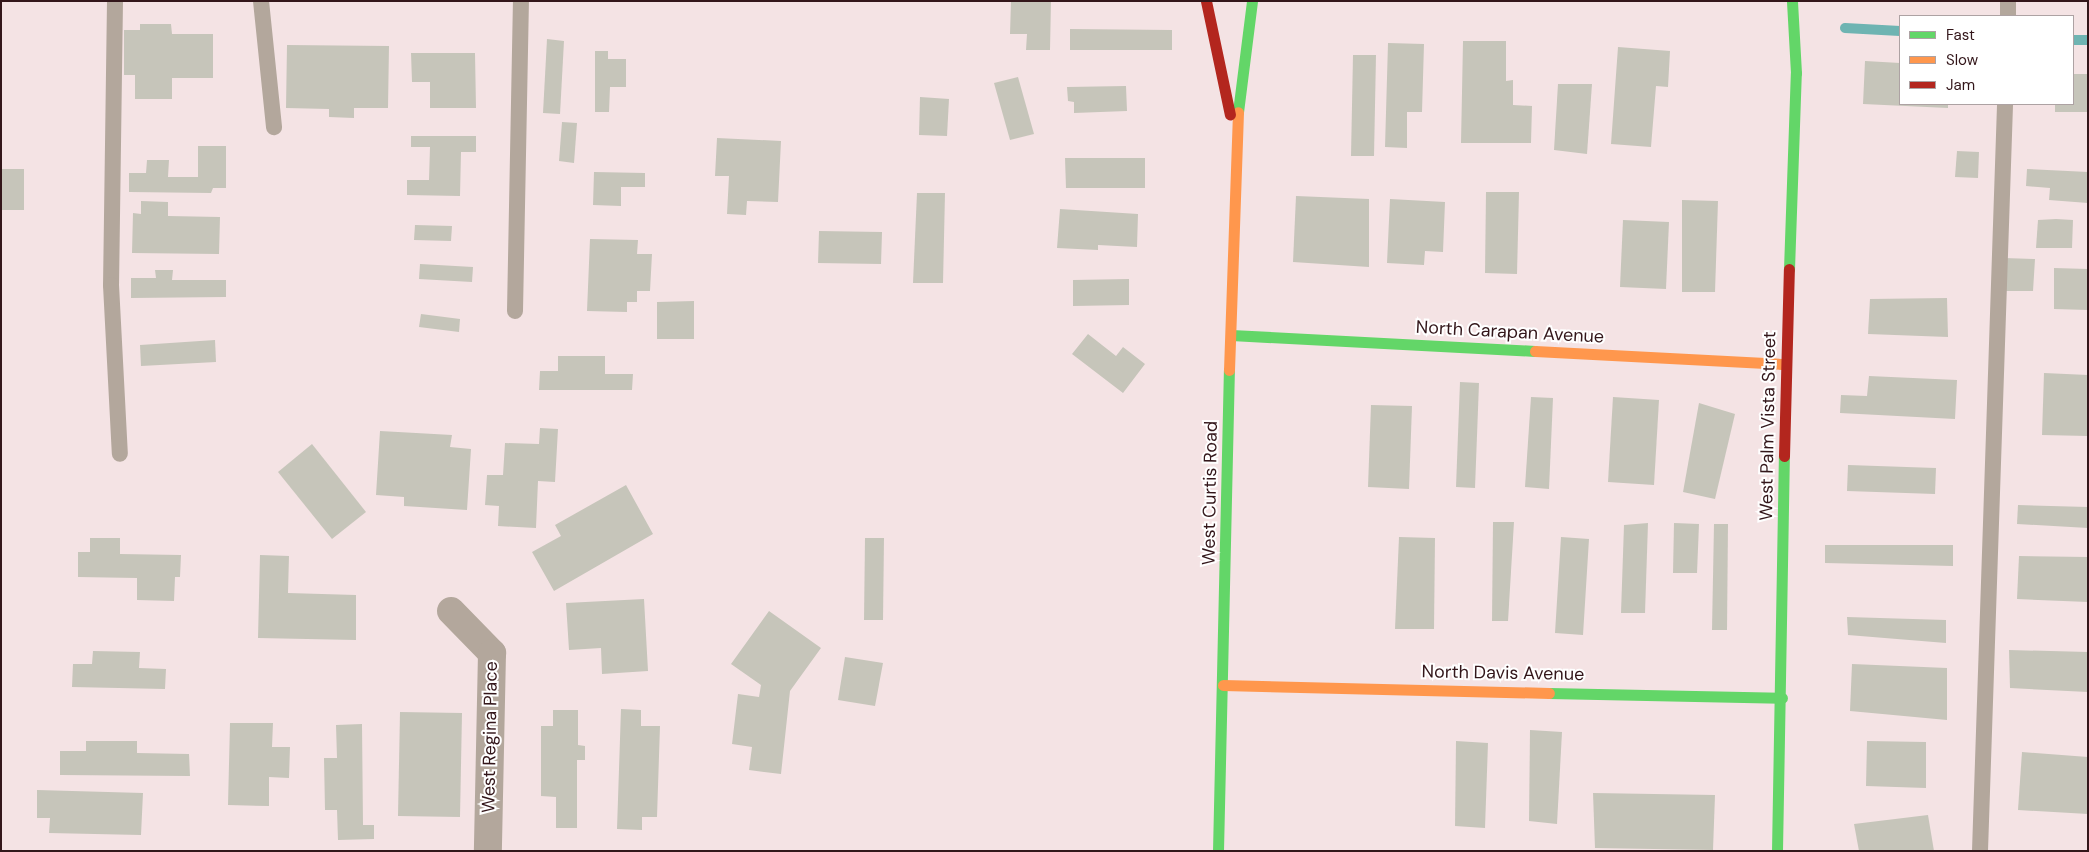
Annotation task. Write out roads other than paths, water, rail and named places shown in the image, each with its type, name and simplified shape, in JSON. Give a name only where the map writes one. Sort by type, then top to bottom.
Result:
[{"type":"street","name":"West Curtis Road","points":[[1206,1],[1235,136]]},
{"type":"street","name":"West Curtis Road","points":[[1218,851],[1232,335],[1235,136],[1252,1]]},
{"type":"street","name":"West Palm Vista Street","points":[[1777,851],[1782,698],[1786,364],[1796,73],[1792,1]]},
{"type":"street","name":"North Carapan Avenue","points":[[1232,335],[1786,364]]},
{"type":"street","name":"West Regina Place","points":[[451,611],[492,653],[488,851]]},
{"type":"street","name":"North Davis Avenue","points":[[1223,685],[1782,698]]},
{"type":"lane","points":[[115,1],[110,286],[120,454]]},
{"type":"lane","points":[[261,1],[274,127]]},
{"type":"lane","points":[[515,311],[521,1]]},
{"type":"lane","points":[[2008,1],[2008,15]]},
{"type":"lane","points":[[1980,851],[2005,105]]},
{"type":"waterway","points":[[1845,28],[1899,31]]},
{"type":"waterway","points":[[2074,40],[2088,40]]}]
